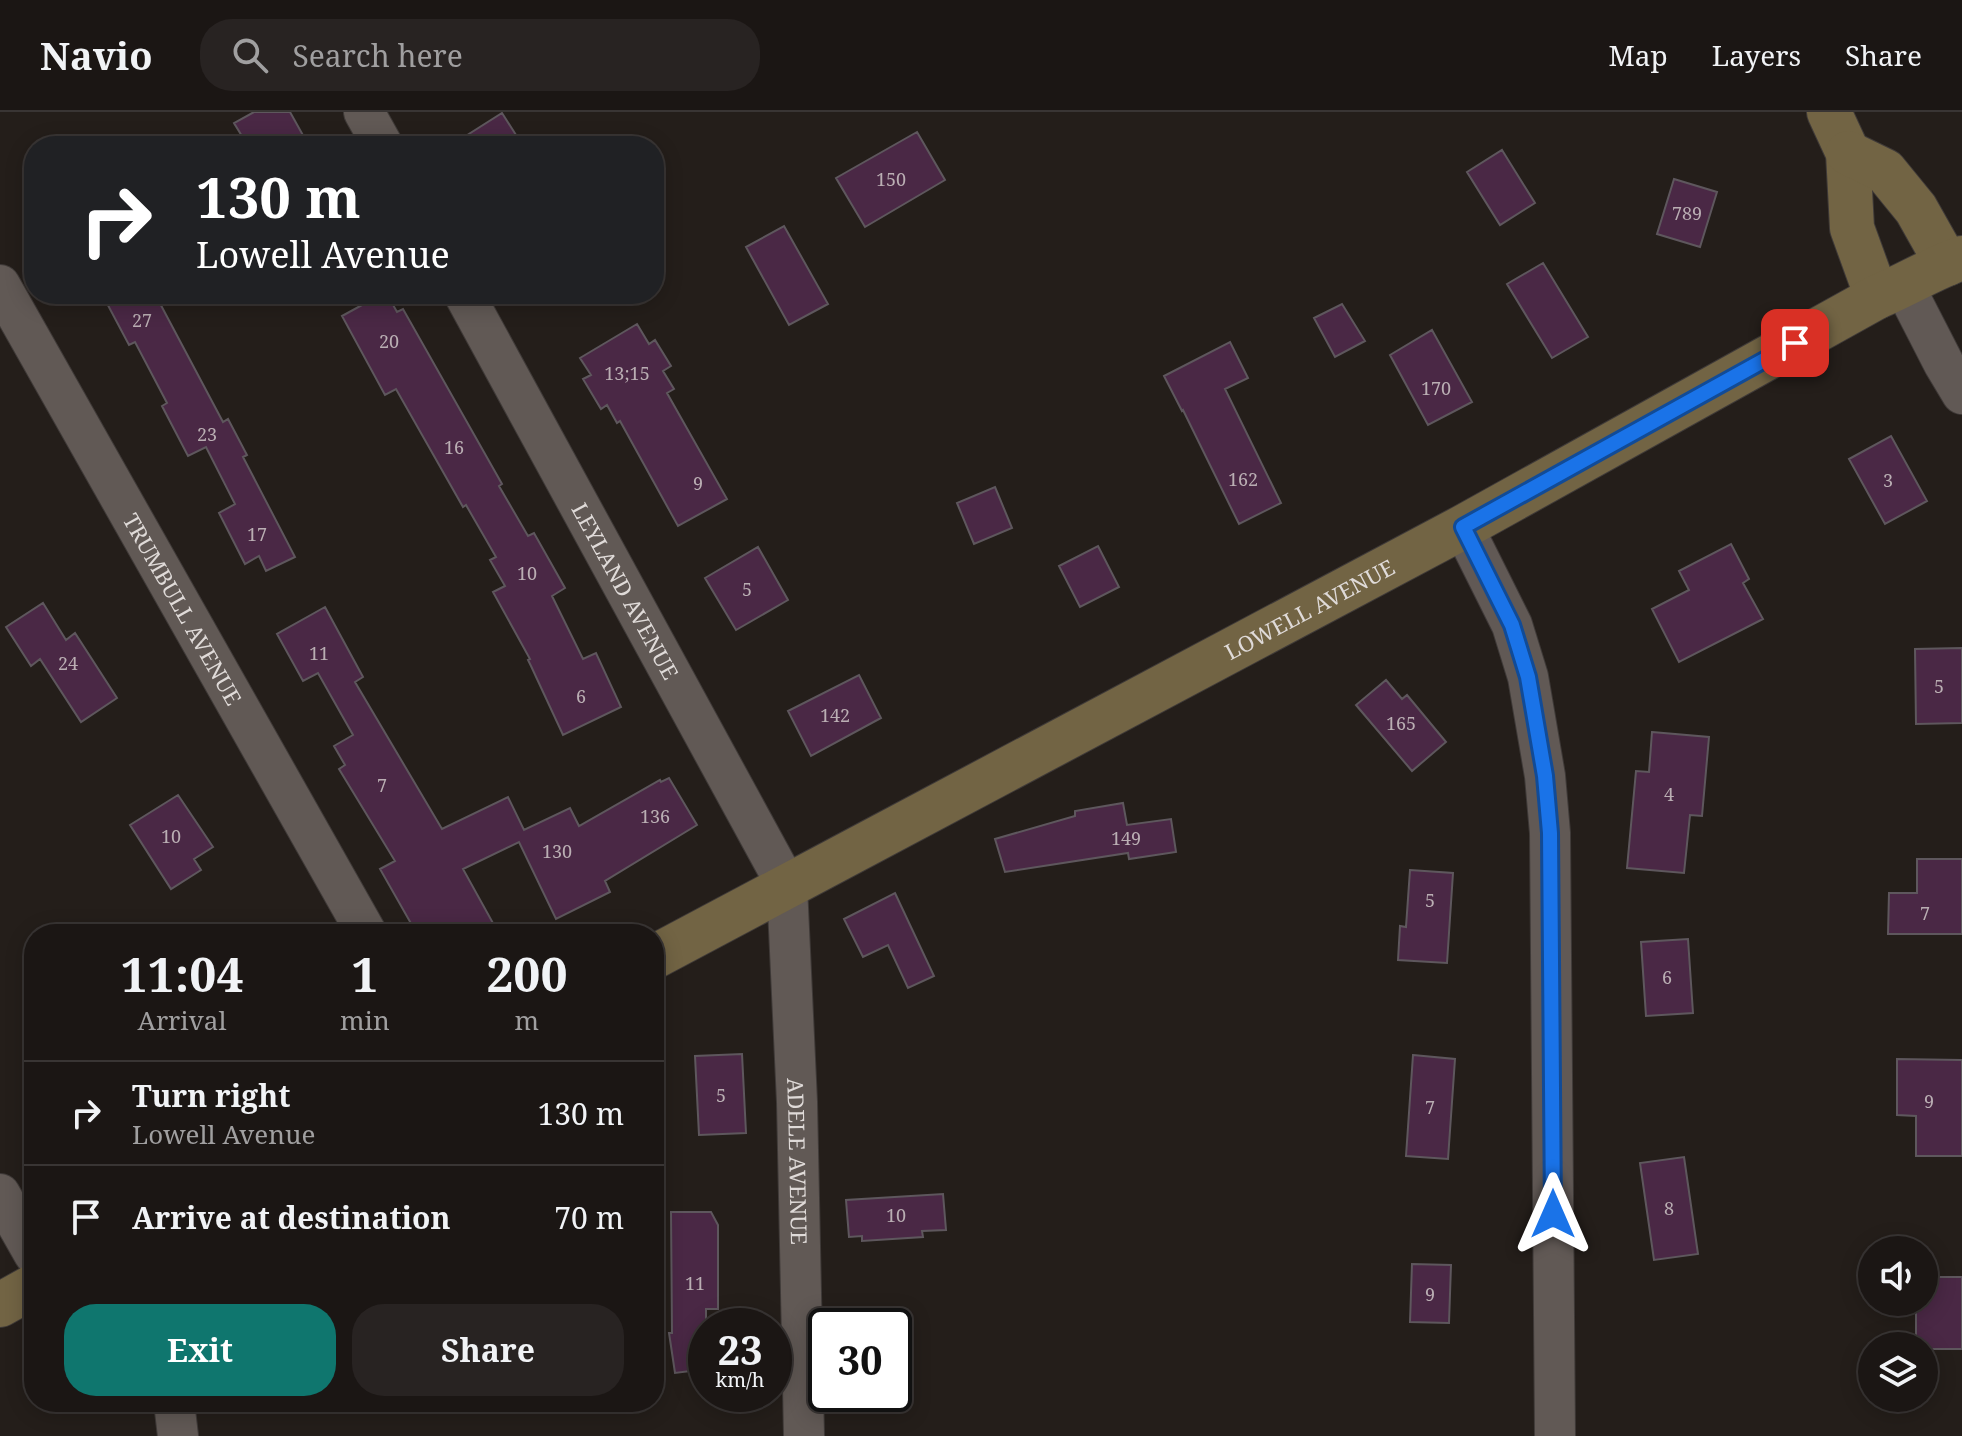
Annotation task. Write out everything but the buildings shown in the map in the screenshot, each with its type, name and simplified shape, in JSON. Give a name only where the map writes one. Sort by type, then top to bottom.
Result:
[{"type":"main road","points":[[1829,112],[1848,153],[1852,228],[1891,292]]},
{"type":"main road","points":[[1848,153],[1885,171],[1954,261]]},
{"type":"main road","name":"LOWELL AVENUE","points":[[664,952],[1463,527],[1891,292],[1954,261]]},
{"type":"main road","points":[[0,1305],[24,1292]]},
{"type":"street","points":[[364,112],[377,136]]},
{"type":"street","name":"TRUMBULL AVENUE","points":[[0,285],[361,924]]},
{"type":"street","points":[[1891,292],[1962,394]]},
{"type":"street","name":"LEYLAND AVENUE","points":[[469,304],[787,886]]},
{"type":"street","points":[[1463,527],[1512,625],[1528,677],[1545,776],[1550,833],[1555,1436]]},
{"type":"street","name":"ADELE AVENUE","points":[[787,886],[797,1102],[804,1436]]},
{"type":"street","points":[[0,1194],[24,1236]]},
{"type":"street","points":[[175,1412],[178,1436]]},
{"type":"route","points":[[1553,1214],[1550,833],[1545,776],[1528,677],[1512,625],[1463,527],[1795,343]]}]
